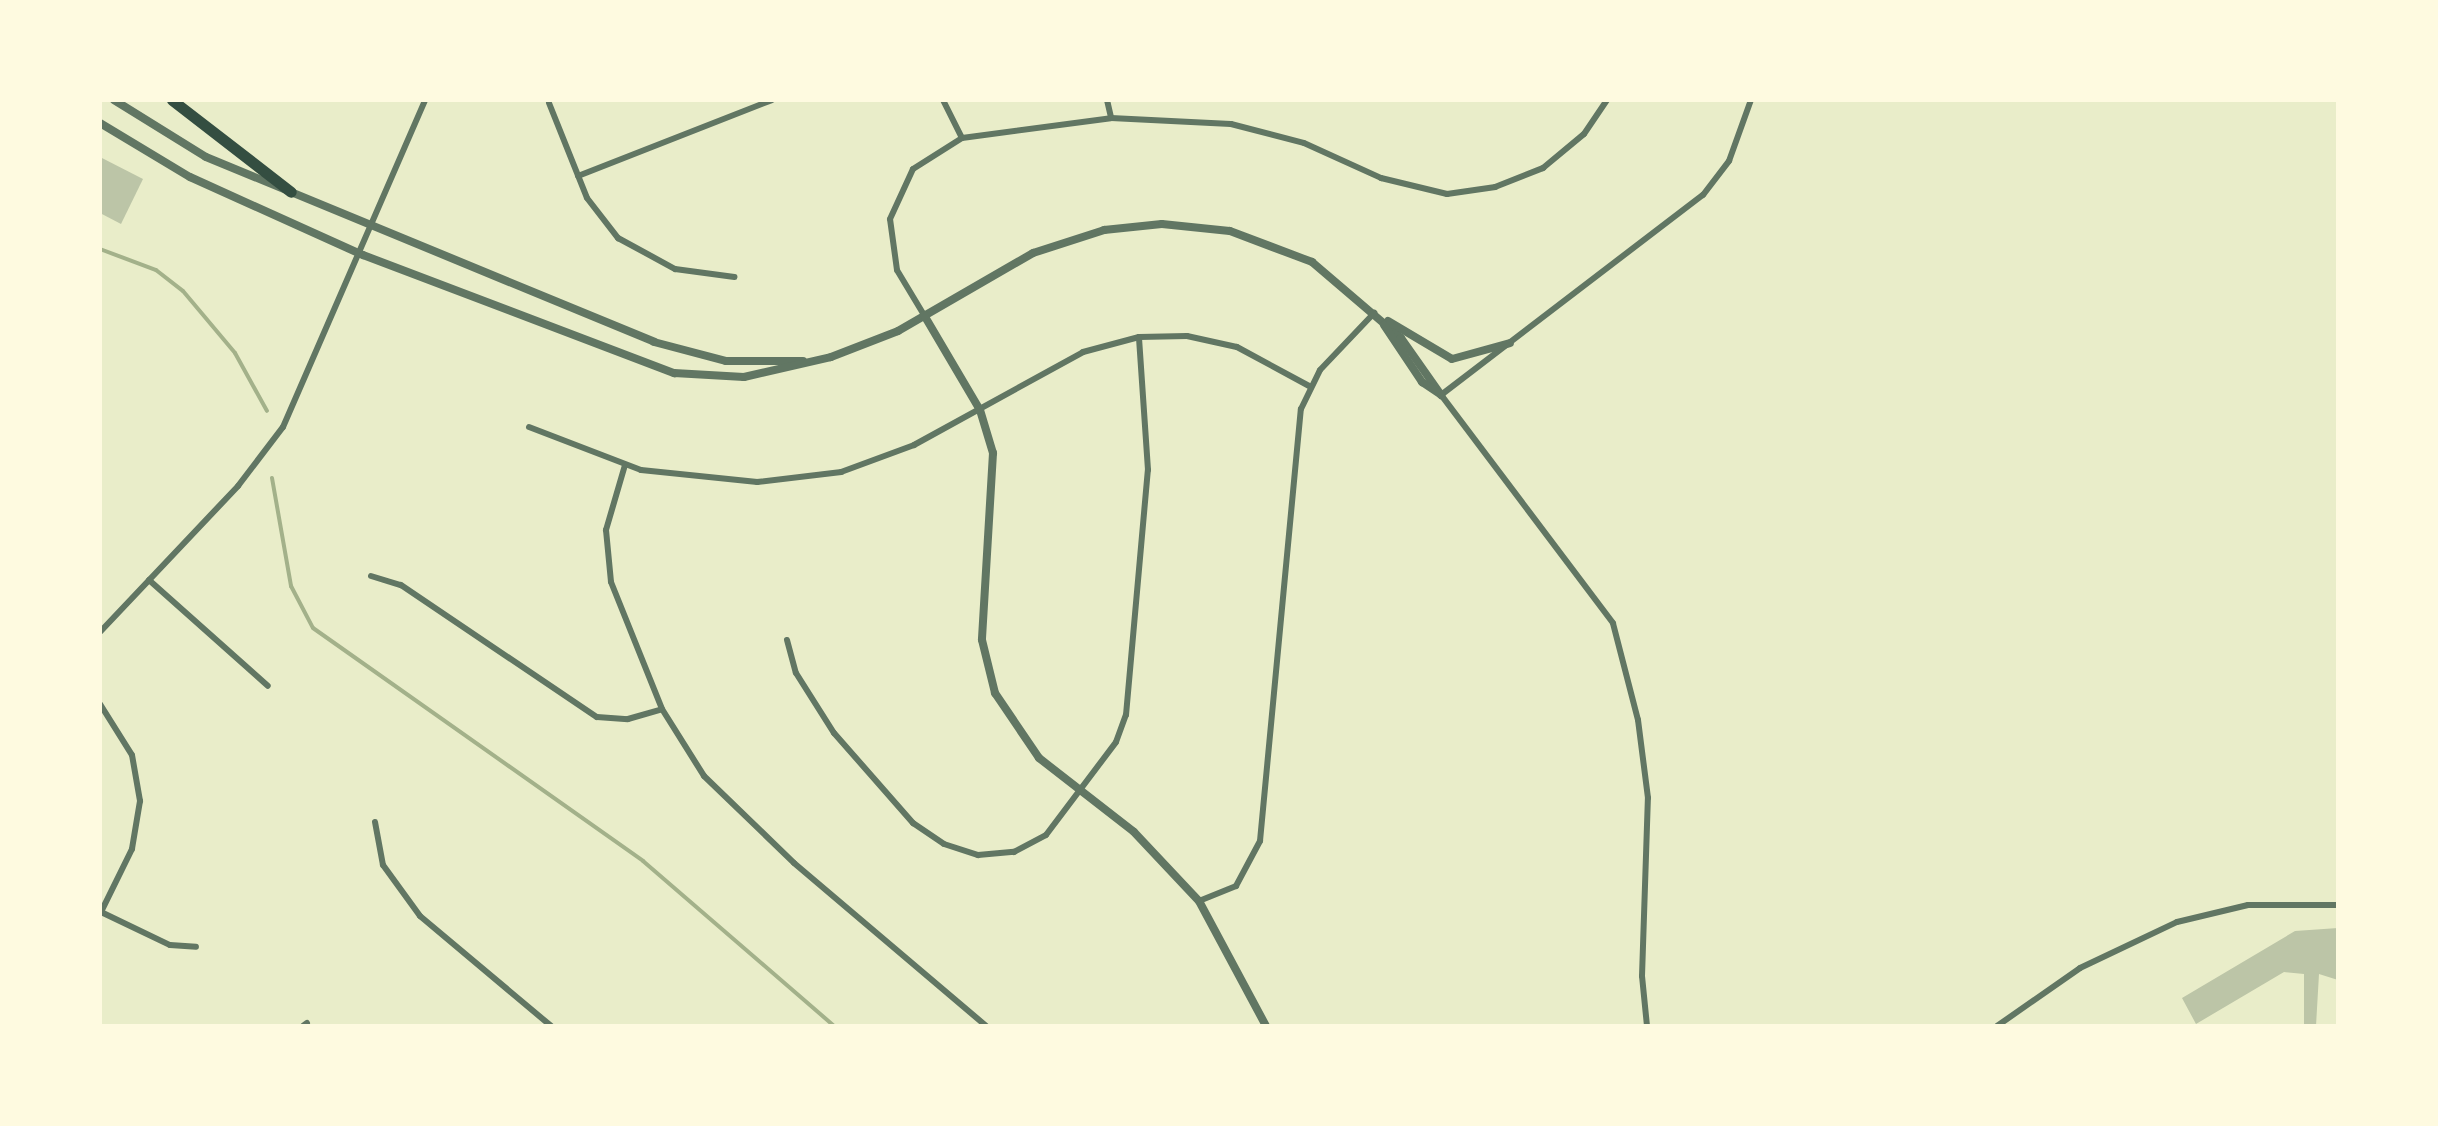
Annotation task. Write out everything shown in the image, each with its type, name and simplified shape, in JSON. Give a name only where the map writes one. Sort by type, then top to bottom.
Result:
[{"type":"highway","points":[[172,100],[291,192]]},
{"type":"street","points":[[114,100],[195,151],[672,349],[726,360],[813,361]]},
{"type":"street","points":[[100,632],[283,427],[362,255],[425,100]]},
{"type":"street","points":[[578,176],[772,100]]},
{"type":"street","points":[[943,100],[962,138]]},
{"type":"street","points":[[1107,100],[1111,118]]},
{"type":"street","points":[[1266,1026],[1199,901],[1151,848],[1018,734],[989,675],[982,619],[994,463],[980,410],[897,270],[890,218],[913,169],[962,138],[1111,118],[1231,124],[1304,143],[1381,178],[1447,194],[1495,187],[1543,168],[1584,134],[1608,100]]},
{"type":"street","points":[[1441,395],[1702,195],[1728,161],[1751,100]]},
{"type":"street","points":[[549,103],[596,212],[631,248],[675,269],[734,277]]},
{"type":"street","points":[[100,122],[190,177],[316,230],[362,255],[659,369],[744,377],[813,361],[872,343],[1044,248],[1104,230],[1162,224],[1209,227],[1272,244],[1331,274],[1378,314],[1452,359],[1510,343]]},
{"type":"street","points":[[1199,901],[1236,886],[1258,852],[1296,436],[1309,386],[1378,314]]},
{"type":"street","points":[[1378,314],[1422,382],[1441,395],[1613,623],[1638,720],[1648,798],[1642,976],[1647,1026]]},
{"type":"street","points":[[529,426],[625,465],[757,482],[841,472],[980,410],[1083,352],[1139,337],[1187,336],[1237,348],[1309,386]]},
{"type":"street","points":[[787,640],[796,673],[866,776],[944,844],[978,855],[1026,848],[1054,826],[1116,742],[1126,714],[1148,470],[1139,337]]},
{"type":"street","points":[[625,465],[606,530],[607,564],[662,708],[732,808],[986,1026]]},
{"type":"street","points":[[372,576],[401,585],[596,718],[628,719],[662,708]]},
{"type":"street","points":[[149,580],[268,686]]},
{"type":"street","points":[[100,704],[132,755],[140,801],[132,848],[100,913],[170,945],[196,947]]},
{"type":"street","points":[[375,822],[383,864],[420,916],[551,1026]]},
{"type":"street","points":[[1997,1026],[2033,996],[2130,940],[2248,906],[2313,902],[2338,906]]},
{"type":"building","points":[[100,157],[143,179],[121,224],[100,213]]},
{"type":"building","points":[[2338,928],[2338,980],[2319,974],[2316,1026],[2304,1026],[2304,974],[2284,972],[2196,1024],[2182,998],[2295,931]]},
{"type":"waterway","points":[[100,249],[156,270],[183,291],[235,353],[267,411]]},
{"type":"waterway","points":[[272,478],[291,586],[313,628],[643,861],[834,1026]]}]
